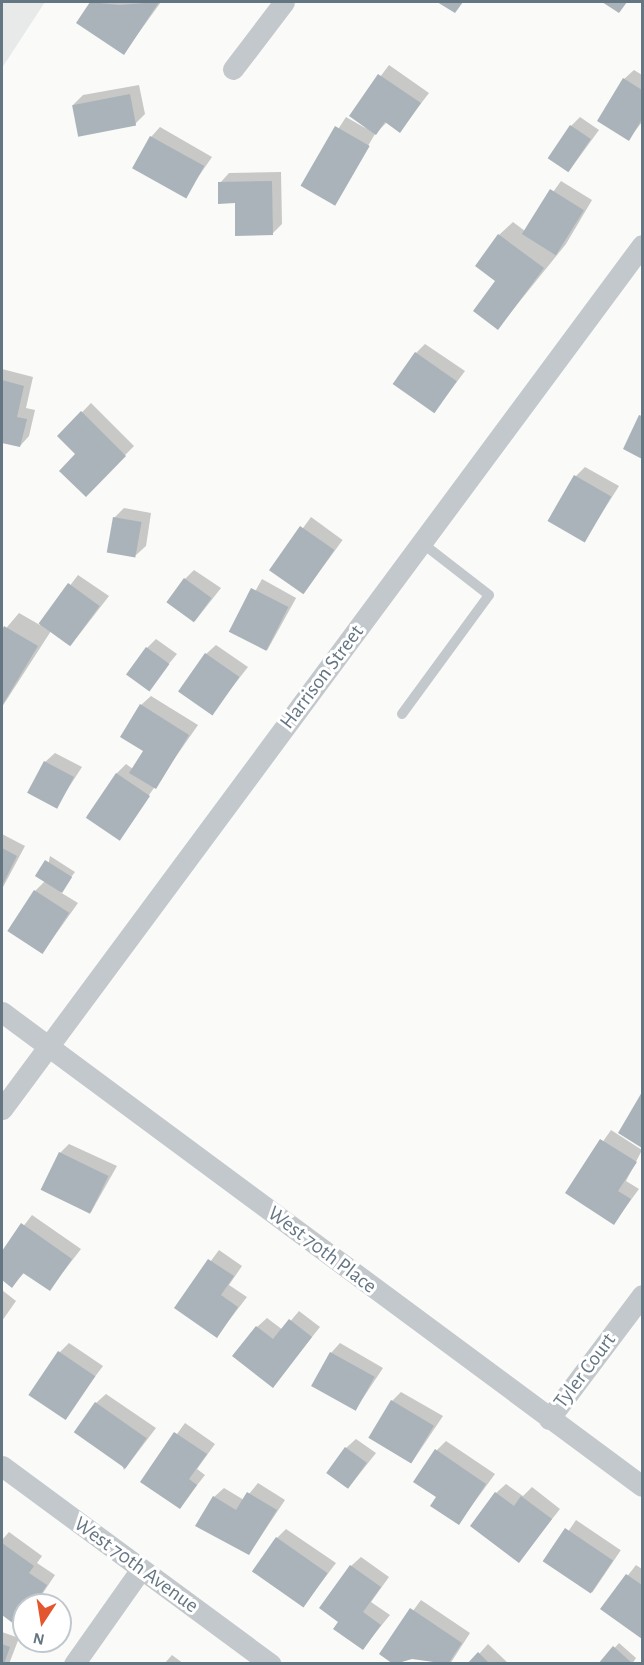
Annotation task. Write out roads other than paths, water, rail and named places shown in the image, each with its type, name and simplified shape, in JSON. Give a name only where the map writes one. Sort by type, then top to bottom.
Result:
[{"type":"street","points":[[233,69],[284,2]]},
{"type":"street","name":"Harrison Street","points":[[2,1109],[642,245]]},
{"type":"street","name":"West 70th Place","points":[[2,1012],[642,1486]]},
{"type":"street","name":"Tyler Court","points":[[549,1419],[642,1296]]},
{"type":"street","name":"West 70th Avenue","points":[[2,1466],[271,1664]]},
{"type":"street","points":[[74,1664],[141,1569]]},
{"type":"lane","points":[[402,714],[489,595],[422,543]]}]
